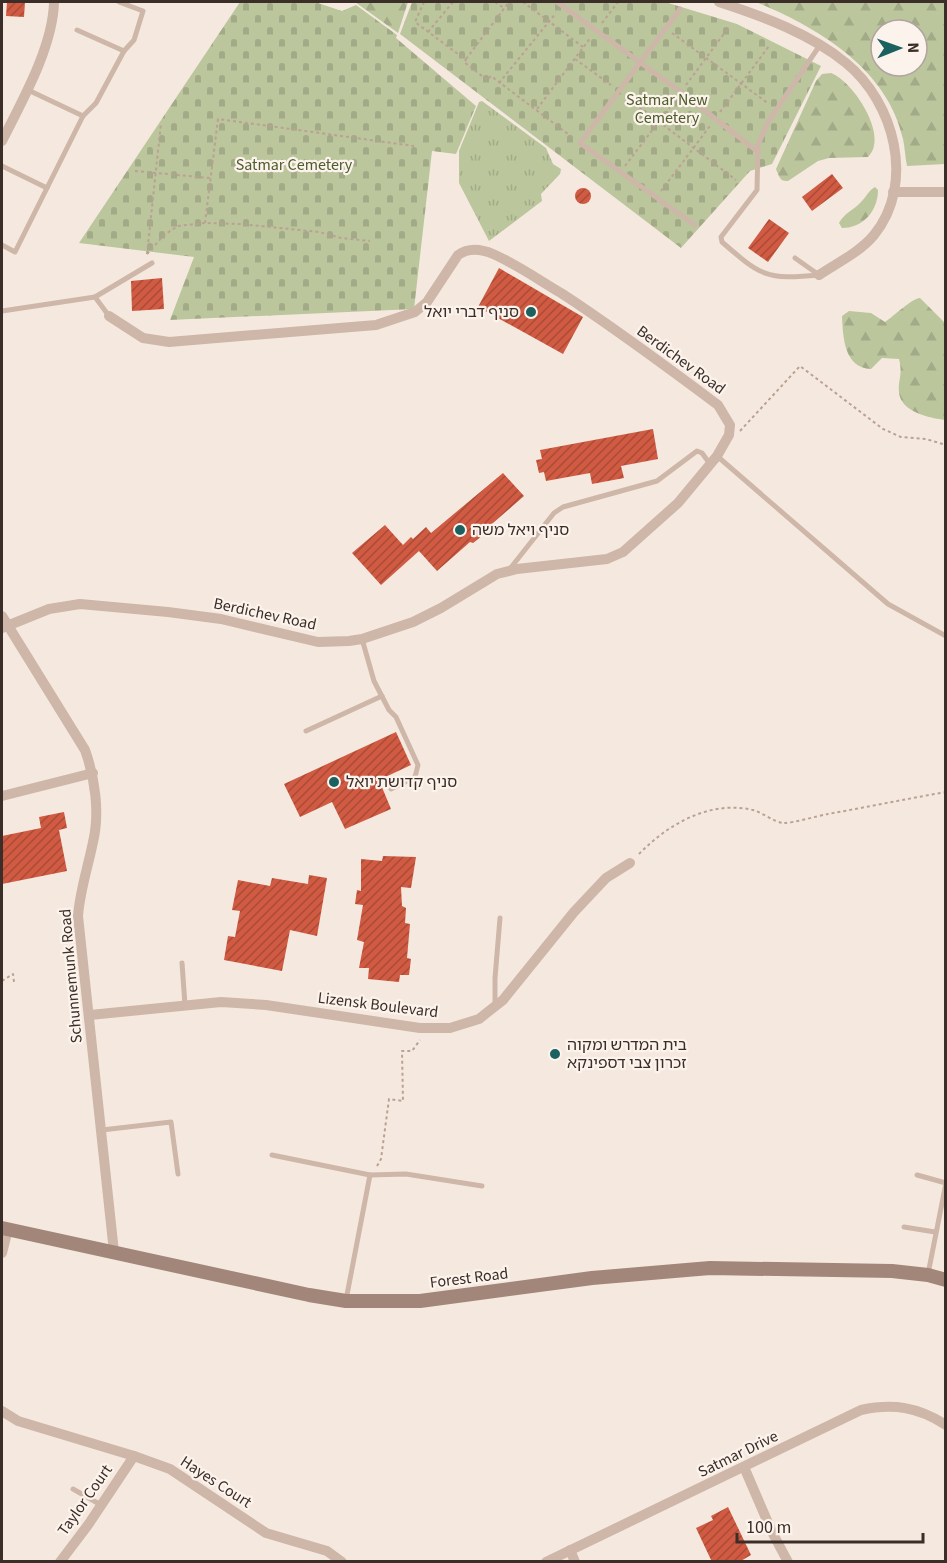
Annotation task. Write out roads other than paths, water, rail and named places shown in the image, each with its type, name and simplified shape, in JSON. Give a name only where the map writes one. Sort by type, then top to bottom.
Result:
[{"type":"street","points":[[2,141],[49,39],[54,2]]},
{"type":"street","points":[[720,2],[820,45],[847,63],[860,76],[882,108],[890,126],[894,144],[895,170],[893,192],[883,220],[875,233],[855,252],[819,274]]},
{"type":"street","points":[[893,192],[945,192]]},
{"type":"street","name":"Berdichev Road","points":[[3,623],[49,609],[80,604],[221,619],[318,642],[349,642],[362,639],[413,622],[497,574],[607,559],[623,552],[678,503],[714,460],[729,435],[730,425],[718,405],[578,304],[494,254],[482,251],[465,250],[458,255],[428,302],[415,312],[376,325],[169,342],[143,338],[109,316]]},
{"type":"street","name":"Schunnemunk Road","points":[[3,623],[85,750],[93,773],[96,823],[94,841],[80,895],[78,916],[114,1252]]},
{"type":"street","points":[[2,796],[93,773]]},
{"type":"street","name":"Lizensk Boulevard","points":[[90,1015],[221,1002],[266,1005],[420,1028],[450,1028],[479,1019],[503,1000],[574,912],[606,878],[630,863]]},
{"type":"street","points":[[2,1253],[5,1229]]},
{"type":"street","name":"Forest Road","points":[[5,1229],[297,1293],[346,1301],[420,1301],[592,1278],[710,1268],[892,1271],[928,1275],[945,1280]]},
{"type":"street","name":"Satmar Drive","points":[[546,1562],[861,1410],[891,1405],[909,1408],[924,1412],[945,1425]]},
{"type":"street","name":"Hayes Court","points":[[2,1411],[18,1421],[171,1469],[266,1533],[327,1551],[342,1562]]},
{"type":"street","name":"Taylor Court","points":[[60,1562],[134,1456]]},
{"type":"street","points":[[744,1467],[772,1532],[788,1562]]},
{"type":"street","points":[[570,1551],[575,1562]]},
{"type":"lane","points":[[2,245],[15,252],[83,116],[96,104],[124,51],[134,40],[143,11],[119,2]]},
{"type":"lane","points":[[560,3],[758,152]]},
{"type":"lane","points":[[680,9],[580,143],[695,225]]},
{"type":"lane","points":[[77,30],[124,51]]},
{"type":"lane","points":[[819,274],[784,277],[758,271],[722,242],[721,237],[756,192],[761,135],[820,45]]},
{"type":"lane","points":[[27,89],[83,116]]},
{"type":"lane","points":[[2,166],[47,188]]},
{"type":"lane","points":[[795,258],[819,274]]},
{"type":"lane","points":[[2,311],[95,297],[152,263]]},
{"type":"lane","points":[[95,297],[109,316]]},
{"type":"lane","points":[[508,571],[554,513],[563,507],[657,481],[697,451],[714,460],[888,604],[945,636]]},
{"type":"lane","points":[[362,639],[374,681],[389,710],[396,717],[418,765],[415,777],[391,789]]},
{"type":"lane","points":[[306,731],[381,696]]},
{"type":"lane","points":[[495,1006],[500,918]]},
{"type":"lane","points":[[182,963],[185,1005]]},
{"type":"lane","points":[[102,1130],[171,1122],[178,1174]]},
{"type":"lane","points":[[272,1155],[370,1175],[406,1174],[482,1186]]},
{"type":"lane","points":[[346,1301],[370,1175]]},
{"type":"lane","points":[[917,1175],[945,1183],[928,1275]]},
{"type":"lane","points":[[904,1227],[935,1232]]},
{"type":"lane","points":[[73,1489],[101,1505]]},
{"type":"place","name":"סניף דברי יואל","points":[[531,312]]},
{"type":"place","name":"סניף ויאל משה","points":[[460,530]]},
{"type":"place","name":"סניף קדושת יואל","points":[[334,782]]},
{"type":"place","name":"בית המדרש ומקוה זכרון צבי דספינקא","points":[[555,1054]]},
{"type":"park label","name":"Satmar New Cemetery","points":[[667,109]]},
{"type":"park label","name":"Satmar Cemetery","points":[[294,165]]}]
